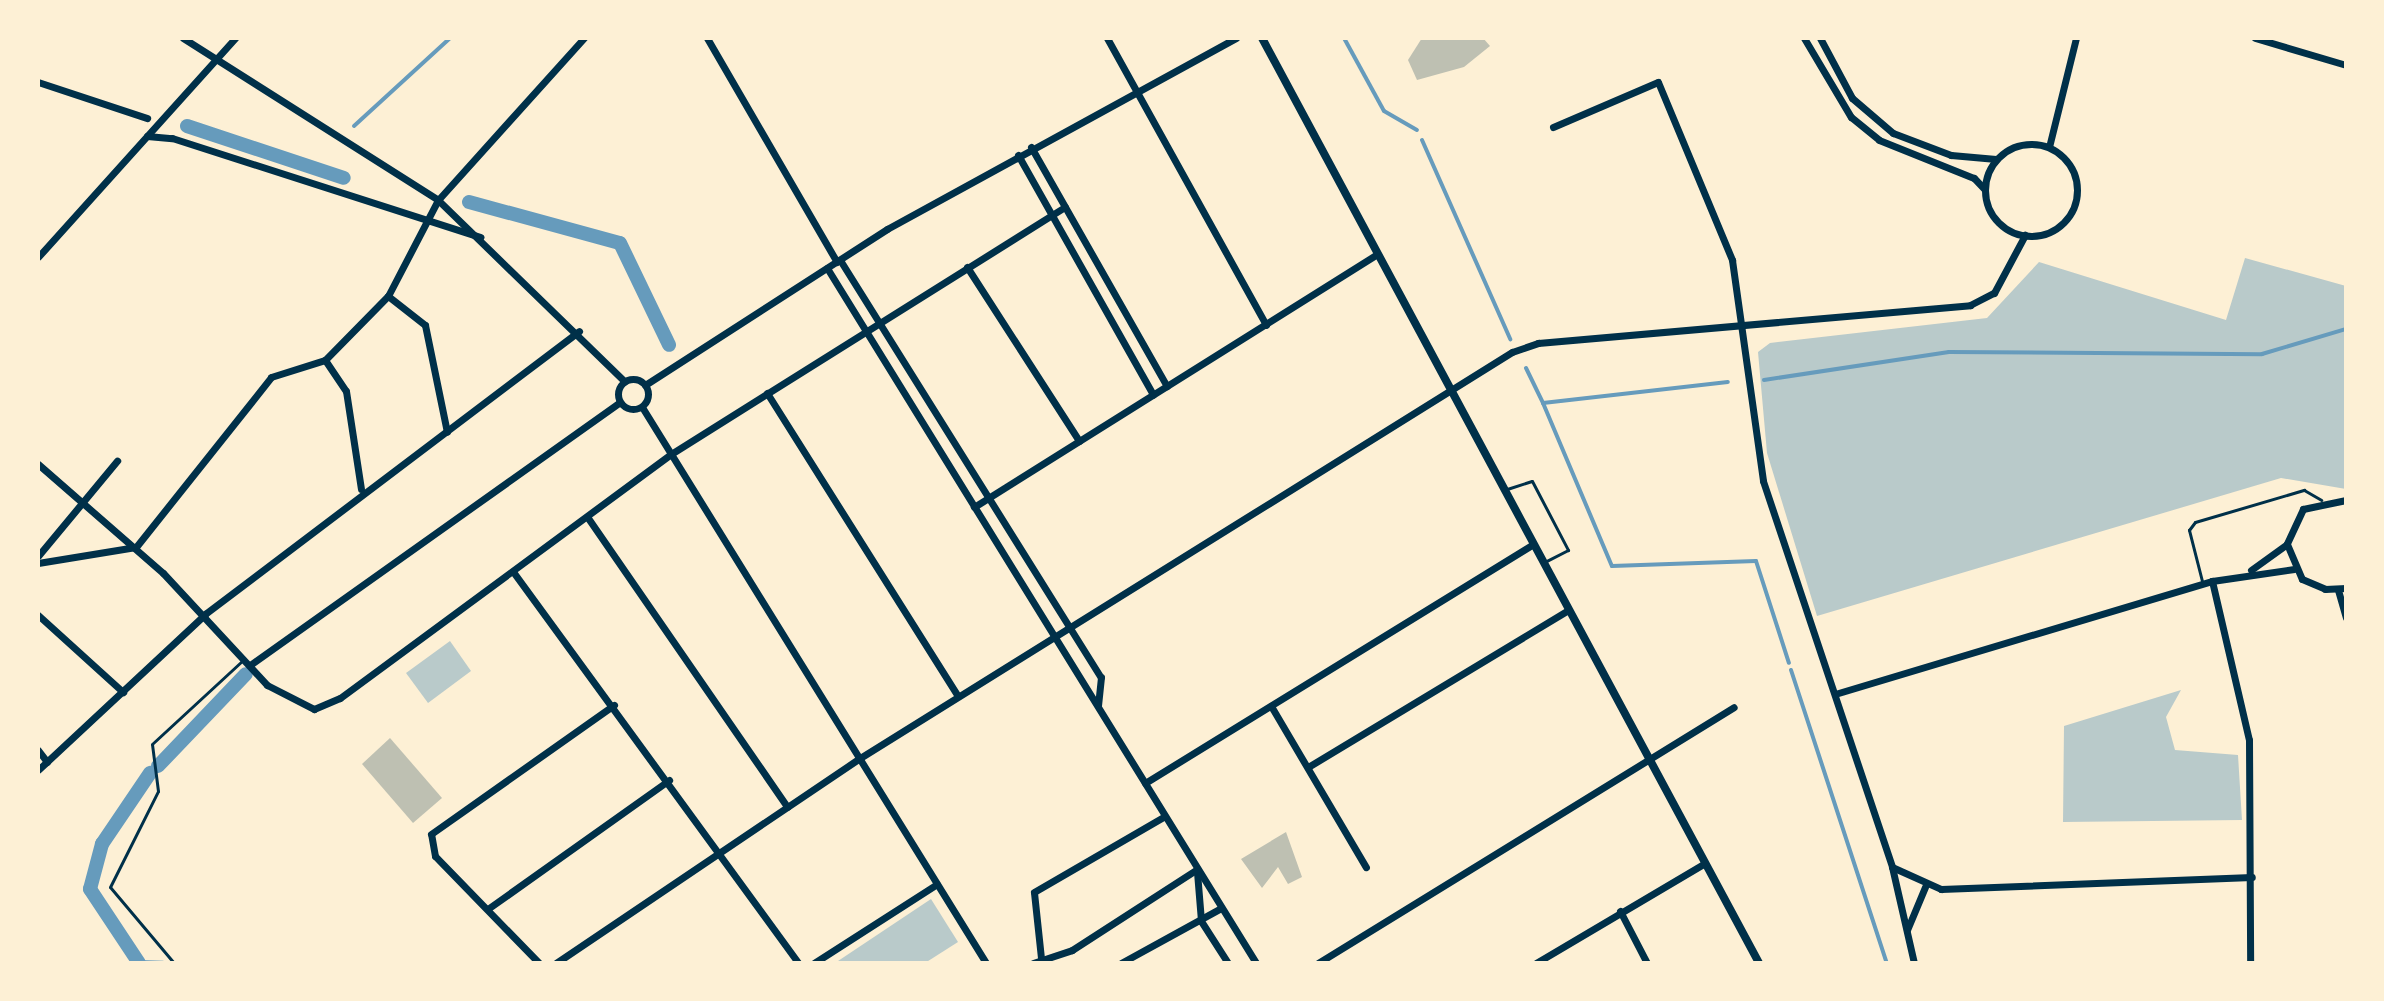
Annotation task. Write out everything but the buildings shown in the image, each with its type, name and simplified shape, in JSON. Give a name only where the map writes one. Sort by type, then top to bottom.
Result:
[{"type":"street","points":[[183,38],[438,200],[486,239],[579,331],[624,381],[645,385],[827,268],[1031,147],[1236,38]]},
{"type":"street","points":[[38,257],[41,247],[235,38]]},
{"type":"street","points":[[38,563],[136,547],[271,377],[325,360],[388,296],[438,200],[584,38]]},
{"type":"street","points":[[707,38],[839,261],[1073,629],[1101,677],[1098,705]]},
{"type":"street","points":[[1107,38],[1266,325]]},
{"type":"street","points":[[1262,38],[1759,963]]},
{"type":"street","points":[[1804,38],[1851,117],[1898,151],[1974,178],[1985,190],[1996,220],[2025,235],[2057,228],[2076,202],[2072,169],[2049,147],[2021,145],[1996,159],[1951,155],[1893,133],[1852,98],[1820,38]]},
{"type":"street","points":[[2049,147],[2076,38]]},
{"type":"street","points":[[2255,38],[2346,65]]},
{"type":"street","points":[[38,82],[147,118]]},
{"type":"street","points":[[1553,127],[1658,82],[1732,260],[1763,481],[1826,683],[1835,694],[1892,867],[1914,963]]},
{"type":"street","points":[[147,136],[486,239]]},
{"type":"street","points":[[1031,147],[1167,386]]},
{"type":"street","points":[[1018,155],[1153,395]]},
{"type":"street","points":[[1985,190],[1996,159]]},
{"type":"street","points":[[38,464],[136,547],[205,614],[248,662],[301,708],[328,705],[514,573],[671,454],[877,319],[1065,207]]},
{"type":"street","points":[[556,963],[860,758],[958,696],[1056,641],[1450,390],[1538,343],[1970,305],[1994,293],[2025,235]]},
{"type":"street","points":[[974,507],[1377,254]]},
{"type":"street","points":[[967,267],[1079,441]]},
{"type":"street","points":[[827,268],[1256,963]]},
{"type":"street","points":[[388,296],[425,325],[447,432]]},
{"type":"street","points":[[38,770],[205,614],[361,489],[447,432],[579,331]]},
{"type":"street","points":[[325,360],[346,391],[361,489]]},
{"type":"street","points":[[248,662],[619,403],[624,381]]},
{"type":"street","points":[[645,385],[642,407],[986,963]]},
{"type":"street","points":[[767,393],[958,696]]},
{"type":"street","points":[[619,403],[642,407]]},
{"type":"street","points":[[38,556],[117,461]]},
{"type":"street","points":[[2346,500],[2321,500],[2296,516],[2287,544],[2294,569],[2313,586],[2342,589],[2346,618]]},
{"type":"street","points":[[588,518],[787,807]]},
{"type":"street","points":[[1145,783],[1533,544]]},
{"type":"street","points":[[2246,574],[2287,544]]},
{"type":"street","points":[[1835,694],[2212,581],[2294,569]]},
{"type":"street","points":[[514,573],[669,780],[798,963]]},
{"type":"street","points":[[2212,581],[2249,740],[2250,963]]},
{"type":"street","points":[[1308,767],[1568,610]]},
{"type":"street","points":[[38,615],[123,692]]},
{"type":"street","points":[[539,963],[489,908],[435,856],[431,834],[614,705]]},
{"type":"street","points":[[1271,706],[1366,867]]},
{"type":"street","points":[[1318,963],[1734,707]]},
{"type":"street","points":[[38,750],[47,762]]},
{"type":"street","points":[[489,908],[669,780]]},
{"type":"street","points":[[1165,816],[1034,892],[1037,961],[1072,950],[1197,869]]},
{"type":"street","points":[[1536,963],[1705,863]]},
{"type":"street","points":[[1892,867],[1925,887],[2252,877]]},
{"type":"street","points":[[1197,869],[1201,921],[1228,963]]},
{"type":"street","points":[[814,963],[937,884]]},
{"type":"street","points":[[1907,933],[1925,887]]},
{"type":"street","points":[[1121,963],[1221,908]]},
{"type":"street","points":[[1620,911],[1647,963]]},
{"type":"lane","points":[[1504,490],[1532,481],[1568,550],[1543,563]]},
{"type":"lane","points":[[2203,584],[2189,530],[2195,522],[2304,490],[2321,500]]},
{"type":"lane","points":[[174,963],[110,887],[158,791],[152,744],[248,662]]},
{"type":"shaded area","points":[[2245,258],[2346,286],[2346,489],[2281,478],[1817,616],[1767,453],[1758,352],[1770,343],[1987,318],[2039,262],[2226,320]]},
{"type":"shaded area","points":[[450,641],[471,671],[428,703],[406,673]]},
{"type":"shaded area","points":[[2181,690],[2166,717],[2175,750],[2238,755],[2242,820],[2063,822],[2064,726]]},
{"type":"shaded area","points":[[931,899],[958,942],[925,963],[835,963]]},
{"type":"waterway","points":[[354,126],[450,38]]},
{"type":"waterway","points":[[1344,38],[1384,111],[1417,130]]},
{"type":"waterway","points":[[187,126],[344,178]]},
{"type":"waterway","points":[[1422,140],[1510,339]]},
{"type":"waterway","points":[[469,202],[620,243],[669,345]]},
{"type":"waterway","points":[[1764,380],[1949,352],[2262,354],[2346,329]]},
{"type":"waterway","points":[[1526,368],[1543,403],[1728,382]]},
{"type":"waterway","points":[[1543,403],[1612,566],[1756,561],[1789,663]]},
{"type":"waterway","points":[[1791,670],[1887,963]]},
{"type":"waterway","points":[[158,766],[246,674]]},
{"type":"waterway","points":[[139,963],[90,889],[102,844],[150,773]]},
{"type":"waterway","points":[[139,962],[163,963]]}]
